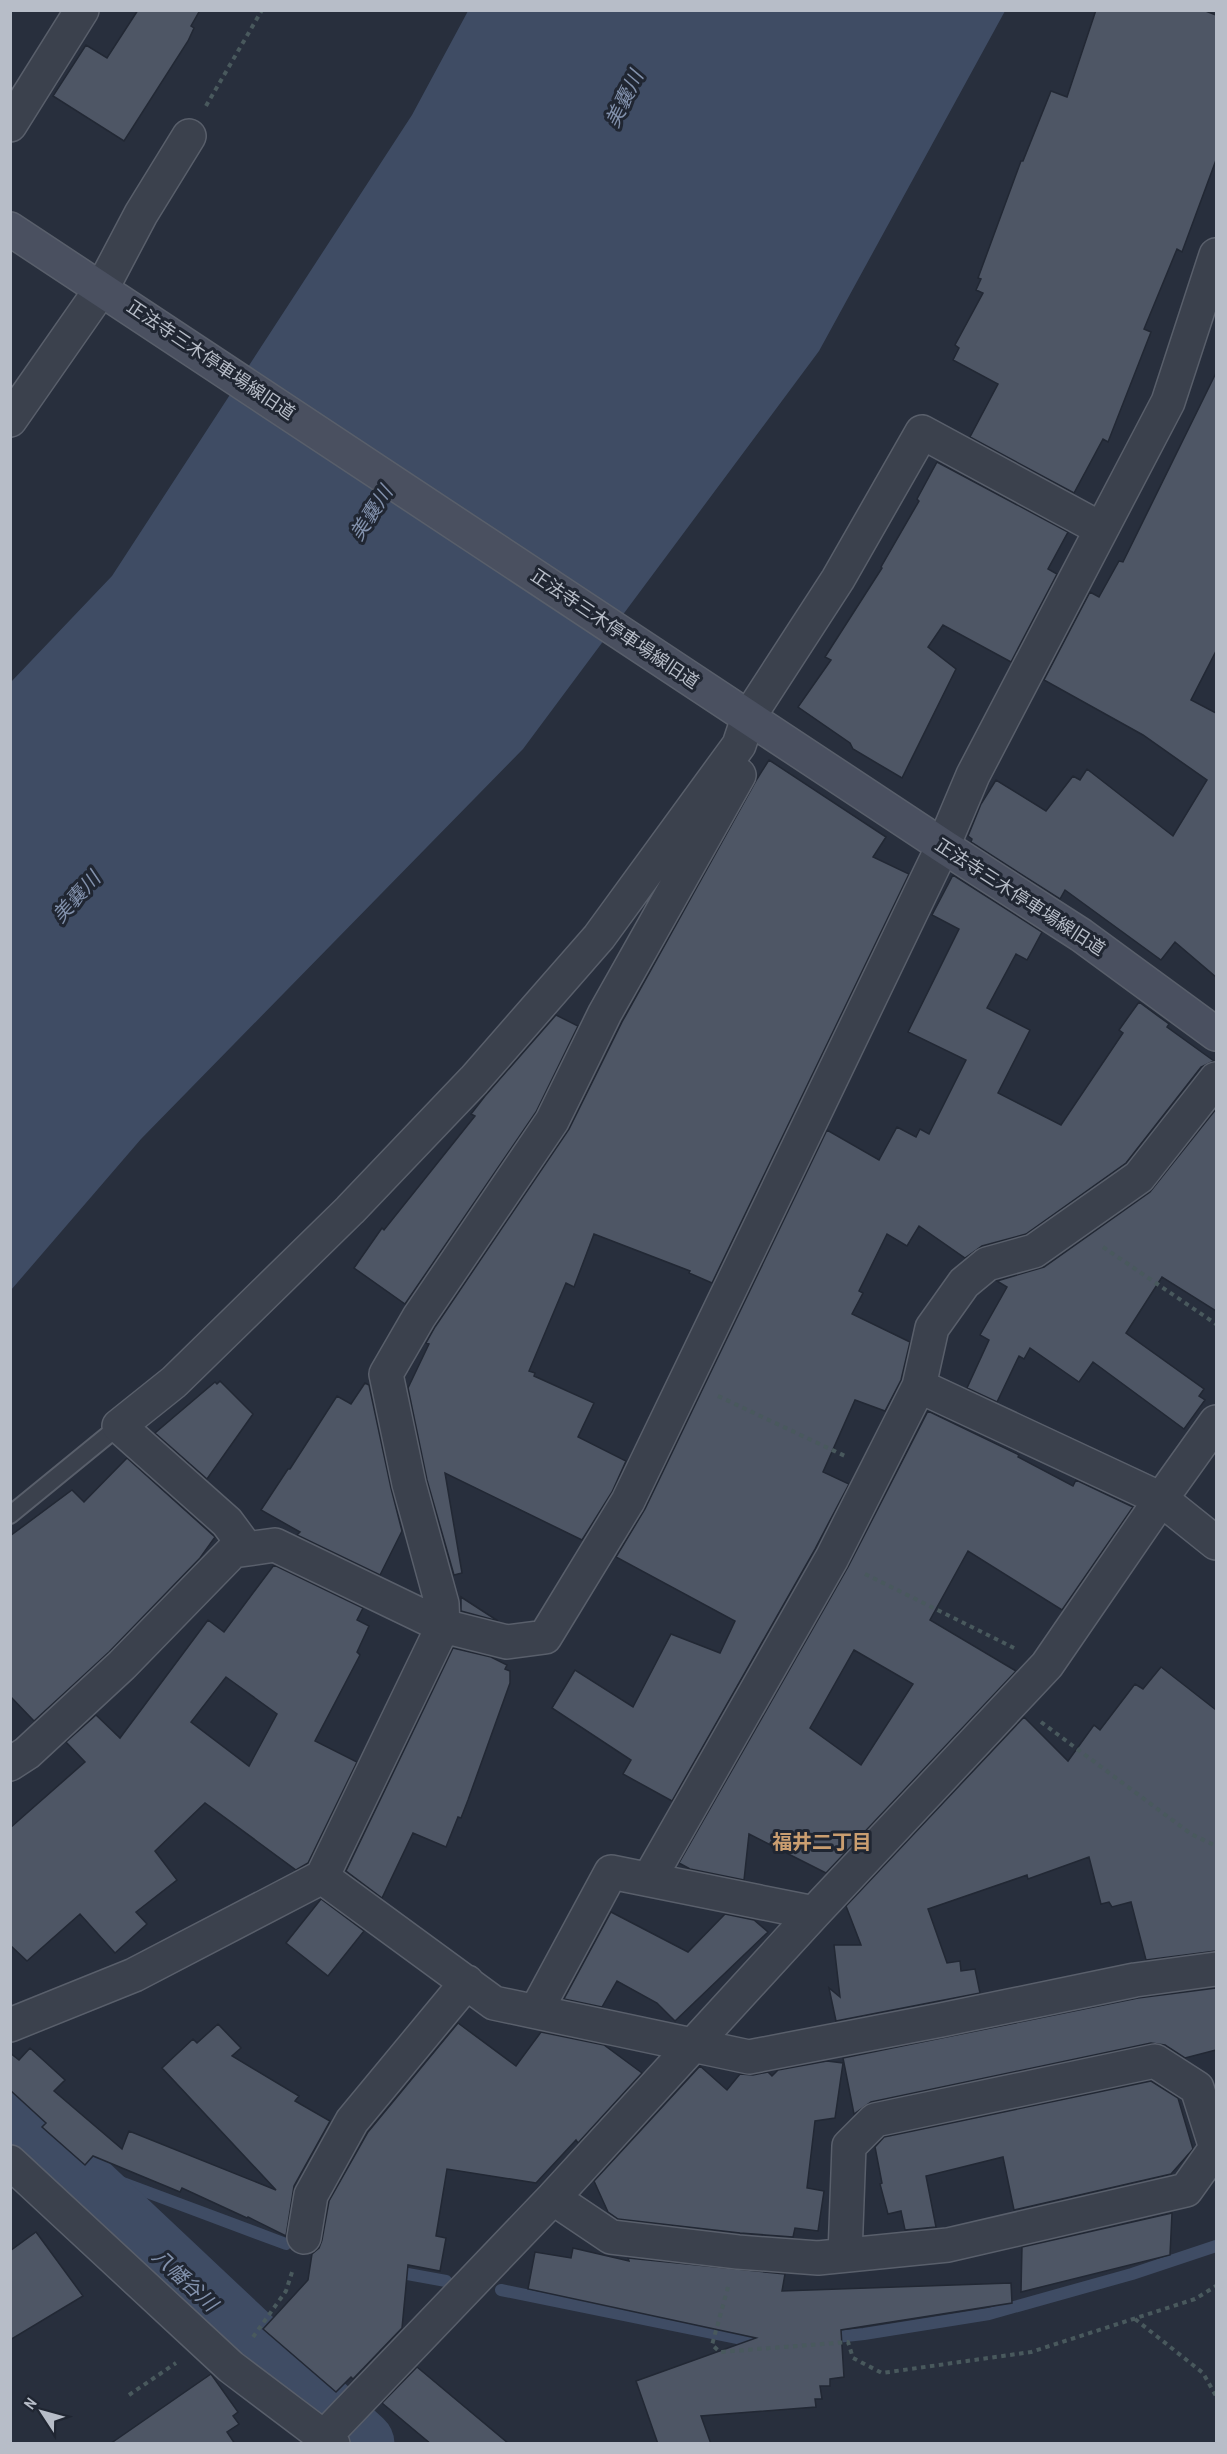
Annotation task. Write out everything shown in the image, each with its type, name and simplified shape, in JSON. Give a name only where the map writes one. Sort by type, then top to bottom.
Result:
[{"type":"street","points":[[10,125],[82,10]]},
{"type":"street","points":[[10,420],[113,295],[141,214],[189,136]]},
{"type":"street","name":"正法寺三木停車場線旧道","points":[[10,229],[113,295],[743,731],[943,846],[1081,935],[1216,1034]]},
{"type":"street","points":[[10,1764],[27,1753],[122,1665],[233,1551],[275,1545],[443,1626],[507,1642],[545,1637],[628,1501],[943,846],[972,775],[1168,402],[1216,255]]},
{"type":"street","points":[[247,1549],[227,1522],[119,1426],[174,1382],[350,1210],[474,1080],[599,938],[743,731],[838,579],[922,432],[1101,529]]},
{"type":"street","points":[[10,2025],[134,1975],[322,1877],[443,1626],[442,1604],[409,1484],[386,1374],[419,1317],[552,1121],[605,1013],[752,752],[743,731]]},
{"type":"street","points":[[649,1879],[832,1558],[919,1386],[932,1328],[964,1283],[987,1264],[1034,1251],[1139,1177],[1216,1079]]},
{"type":"street","points":[[919,1386],[1161,1498],[1216,1543]]},
{"type":"street","points":[[10,2162],[231,2367],[329,2440],[356,2403],[553,2198],[814,1913],[1047,1665],[1216,1422]]},
{"type":"street","points":[[536,2011],[611,1872],[814,1913]]},
{"type":"street","points":[[322,1877],[494,2003],[749,2057],[1135,1980],[1216,1969]]},
{"type":"street","points":[[304,2237],[311,2195],[352,2121],[467,1982]]},
{"type":"street","points":[[553,2198],[611,2237],[738,2252],[818,2258],[948,2245],[1186,2190],[1215,2141],[1197,2088],[1155,2061],[875,2120],[849,2146],[845,2255]]},
{"type":"lane","points":[[10,1515],[119,1426]]},
{"type":"path","points":[[189,136],[262,10]]},
{"type":"path","points":[[1071,1225],[1216,1324]]},
{"type":"path","points":[[685,1381],[876,1470]]},
{"type":"path","points":[[832,1558],[1047,1665]]},
{"type":"path","points":[[1013,1701],[1191,1834],[1216,1846]]},
{"type":"path","points":[[260,2329],[286,2291],[304,2237]]},
{"type":"path","points":[[738,2252],[712,2346],[720,2352],[848,2342],[853,2358],[882,2373],[1031,2352],[1195,2299],[1216,2286]]},
{"type":"path","points":[[1135,2318],[1203,2373],[1216,2396]]},
{"type":"path","points":[[129,2395],[205,2343]]},
{"type":"water","name":"美嚢川","points":[[468,11],[1005,11],[819,351],[523,749],[141,1139],[11,1290],[11,682],[112,576],[412,115]]},
{"type":"building","points":[[138,10],[200,10],[191,26],[194,28],[188,41],[124,141],[53,96],[86,45],[107,58]]},
{"type":"building","points":[[1096,10],[1203,10],[1216,15],[1216,160],[1182,252],[1177,249],[1144,329],[1151,332],[1108,442],[1103,439],[1074,493],[970,437],[998,384],[953,360],[959,348],[955,345],[983,293],[976,290],[981,279],[978,278],[1021,161],[1023,161],[1051,91],[1067,97]]},
{"type":"building","points":[[1216,373],[1216,651],[1191,700],[1216,713],[1216,977],[1175,942],[1161,960],[1065,890],[1060,899],[971,842],[972,839],[968,836],[981,804],[996,780],[1046,811],[1073,776],[1080,780],[1087,769],[1173,836],[1207,780],[1143,735],[1044,680],[1090,592],[1099,597],[1119,561],[1123,562]]},
{"type":"building","points":[[937,462],[1068,532],[1048,569],[1057,574],[1011,662],[943,625],[928,647],[956,669],[902,778],[853,749],[850,743],[798,707],[831,660],[825,657],[882,568],[919,501],[917,499]]},
{"type":"building","points":[[769,760],[886,837],[873,857],[909,874],[712,1283],[689,1273],[690,1271],[594,1234],[574,1287],[566,1283],[529,1371],[535,1373],[534,1376],[594,1403],[578,1437],[626,1461],[612,1492],[582,1540],[445,1473],[462,1573],[454,1575],[427,1480],[408,1388],[435,1327],[569,1129],[622,1022]]},
{"type":"building","points":[[953,875],[1042,932],[1027,960],[1016,954],[987,1008],[1030,1030],[998,1093],[1061,1125],[1123,1033],[1119,1030],[1139,1002],[1169,1024],[1167,1027],[1214,1061],[1201,1067],[1126,1163],[1026,1234],[982,1246],[965,1258],[919,1226],[907,1246],[887,1234],[859,1291],[863,1293],[852,1314],[910,1342],[901,1380],[885,1411],[855,1400],[823,1472],[849,1484],[815,1549],[672,1801],[623,1774],[631,1760],[552,1708],[575,1670],[633,1707],[671,1634],[720,1653],[735,1621],[616,1557],[645,1509],[827,1130],[879,1160],[897,1127],[916,1137],[920,1129],[929,1134],[966,1060],[908,1032],[959,929],[932,915]]},
{"type":"building","points":[[556,1015],[578,1026],[536,1112],[405,1304],[354,1268],[382,1228],[384,1230],[475,1116],[471,1114],[485,1096]]},
{"type":"building","points":[[1216,1109],[1216,1311],[1162,1277],[1126,1333],[1204,1389],[1199,1396],[1205,1400],[1184,1429],[1093,1362],[1079,1382],[1030,1348],[1024,1359],[1019,1356],[997,1402],[967,1388],[989,1340],[980,1335],[1007,1287],[997,1281],[1044,1267],[1150,1192]]},
{"type":"building","points":[[220,1381],[253,1414],[207,1479],[155,1433],[215,1382],[217,1384]]},
{"type":"building","points":[[365,1383],[369,1385],[402,1531],[380,1575],[297,1535],[300,1532],[261,1510],[337,1396],[351,1404]]},
{"type":"building","points":[[928,1411],[1019,1455],[1018,1457],[1073,1486],[1076,1480],[1133,1507],[1062,1610],[968,1551],[930,1620],[1016,1671],[826,1873],[749,1834],[744,1880],[690,1869],[679,1863],[848,1567]],"holes":[[[854,1650],[913,1684],[861,1765],[810,1728]]]},
{"type":"building","points":[[127,1458],[215,1537],[200,1558],[109,1652],[34,1721],[10,1696],[10,1536],[72,1490],[84,1502]]},
{"type":"building","points":[[274,1565],[363,1608],[357,1620],[369,1626],[357,1652],[360,1655],[315,1741],[357,1762],[308,1863],[296,1870],[205,1803],[155,1851],[177,1880],[136,1912],[147,1924],[115,1953],[80,1914],[27,1961],[10,1945],[10,1828],[85,1762],[66,1742],[96,1715],[120,1738],[208,1620],[224,1632]],"holes":[[[226,1677],[277,1714],[249,1766],[191,1722]]]},
{"type":"building","points":[[461,1597],[498,1621],[461,1611]]},
{"type":"building","points":[[453,1648],[491,1657],[507,1665],[505,1669],[510,1671],[510,1683],[461,1818],[458,1817],[446,1847],[413,1833],[382,1898],[346,1871]]},
{"type":"building","points":[[1161,1667],[1216,1710],[1216,1951],[1146,1960],[1131,1902],[1112,1907],[1109,1902],[1101,1904],[1089,1857],[1028,1879],[1027,1875],[928,1909],[947,1963],[960,1961],[961,1971],[975,1969],[980,1993],[836,2021],[829,1988],[840,1997],[834,1945],[861,1945],[846,1906],[1024,1717],[1068,1761],[1094,1725],[1100,1730],[1135,1684],[1143,1689]]},
{"type":"building","points":[[321,1899],[364,1931],[328,1976],[286,1943]]},
{"type":"building","points":[[611,1912],[688,1952],[725,1914],[754,1920],[768,1932],[675,2021],[657,2003],[617,1981],[602,2007],[564,1999]]},
{"type":"building","points":[[1216,1988],[1216,2050],[1185,2058],[1165,2045],[1151,2043],[871,2102],[854,2114],[843,2058],[1138,1998]]},
{"type":"building","points":[[458,2023],[516,2066],[541,2032],[604,2045],[642,2073],[578,2143],[576,2140],[536,2183],[447,2169],[436,2236],[446,2238],[440,2271],[408,2265],[402,2328],[353,2379],[351,2377],[336,2392],[263,2329],[308,2280],[312,2254],[319,2248],[322,2240],[329,2201],[368,2132]]},
{"type":"building","points":[[218,2024],[241,2048],[232,2056],[299,2096],[295,2101],[330,2121],[294,2186],[286,2236],[182,2188],[180,2192],[93,2156],[85,2165],[42,2127],[46,2123],[10,2090],[10,2053],[19,2060],[30,2048],[65,2080],[54,2091],[122,2149],[129,2131],[276,2190],[162,2068],[193,2039],[197,2043]]},
{"type":"building","points":[[827,2061],[843,2063],[835,2118],[815,2121],[807,2188],[824,2191],[818,2231],[795,2228],[793,2237],[740,2233],[618,2219],[608,2212],[594,2181],[700,2066],[727,2090],[740,2074],[753,2075],[768,2072],[772,2076],[778,2070]]},
{"type":"building","points":[[1151,2081],[1178,2098],[1193,2149],[1171,2174],[1014,2210],[1003,2157],[926,2176],[936,2227],[905,2230],[901,2211],[888,2214],[880,2184],[882,2183],[875,2147],[884,2137]]},
{"type":"building","points":[[1172,2213],[1170,2255],[1021,2292],[1022,2247]]},
{"type":"building","points":[[36,2232],[83,2296],[10,2340],[10,2251]]},
{"type":"building","points":[[573,2248],[629,2261],[628,2258],[785,2274],[782,2291],[1011,2283],[1012,2303],[841,2330],[844,2377],[830,2379],[830,2386],[820,2386],[822,2399],[815,2399],[816,2407],[701,2416],[711,2444],[658,2444],[636,2381],[756,2338],[528,2289],[535,2252],[571,2258]]},
{"type":"building","points":[[417,2367],[509,2444],[431,2444],[382,2403]]},
{"type":"building","points":[[211,2374],[238,2412],[233,2416],[239,2424],[227,2432],[235,2444],[110,2444]]},
{"type":"waterway","name":"八幡谷川","points":[[10,2117],[360,2444]]},
{"type":"waterway","points":[[78,2180],[91,2171],[286,2244]]},
{"type":"waterway","points":[[827,2338],[989,2314],[1132,2274],[1216,2246]]},
{"type":"waterway","points":[[391,2271],[446,2281]]},
{"type":"waterway","points":[[501,2290],[762,2343]]},
{"type":"district","name":"福井二丁目","points":[[822,1842]]}]
